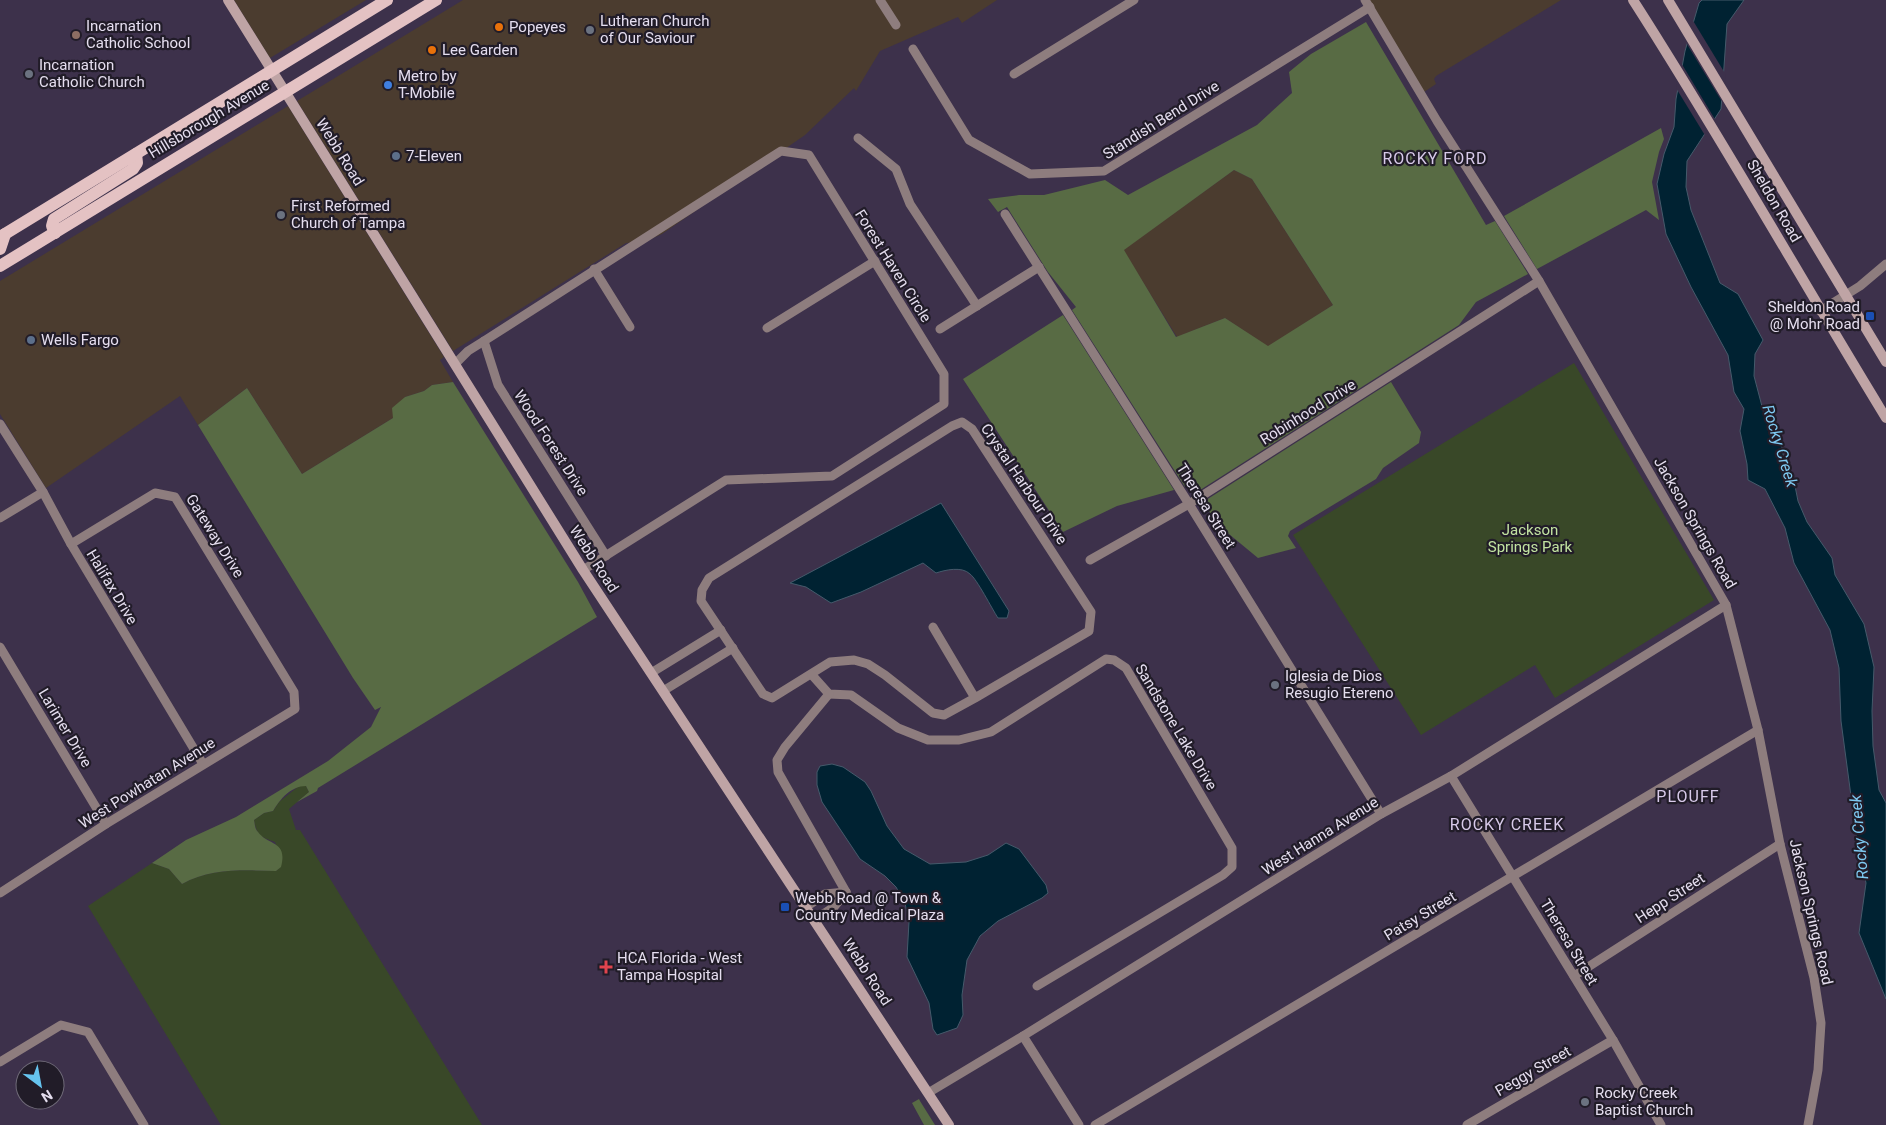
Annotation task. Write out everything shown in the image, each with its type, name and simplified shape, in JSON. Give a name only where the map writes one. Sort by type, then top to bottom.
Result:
[{"type":"main road","name":"Hillsborough Avenue","points":[[3,235],[387,0]]},
{"type":"main road","name":"Hillsborough Avenue","points":[[0,266],[436,0]]},
{"type":"main road","points":[[54,233],[52,226],[54,219],[133,169],[137,163],[136,154]]},
{"type":"main road","points":[[0,249],[3,235]]},
{"type":"street","name":"Webb Road","points":[[228,0],[583,570],[949,1125]]},
{"type":"street","points":[[880,0],[896,25]]},
{"type":"street","points":[[1014,74],[1134,0]]},
{"type":"street","name":"Sheldon Road","points":[[1633,0],[1723,143],[1820,311],[1886,418]]},
{"type":"street","name":"Sheldon Road","points":[[1668,0],[1886,362]]},
{"type":"street","name":"Standish Bend Drive","points":[[913,49],[969,140],[1030,174],[1104,171],[1367,4]]},
{"type":"street","name":"Jackson Springs Road","points":[[1367,4],[1437,121],[1539,281],[1726,604],[1758,730],[1780,844],[1814,978],[1821,1023],[1818,1070],[1808,1125]]},
{"type":"street","points":[[858,138],[896,169],[910,204],[977,306]]},
{"type":"street","name":"Forest Haven Circle","points":[[455,364],[468,351],[780,151],[809,155],[944,374],[944,404],[832,476],[726,480],[583,570]]},
{"type":"street","name":"Theresa Street","points":[[1005,214],[1189,504],[1381,814]]},
{"type":"street","points":[[767,328],[875,262]]},
{"type":"street","points":[[1820,311],[1860,286],[1886,264]]},
{"type":"street","points":[[940,329],[1039,267]]},
{"type":"street","points":[[594,269],[630,327]]},
{"type":"street","name":"Robinhood Drive","points":[[1090,560],[1189,504],[1539,281]]},
{"type":"street","name":"Wood Forest Drive","points":[[484,341],[498,385],[606,556]]},
{"type":"street","name":"Crystal Harbour Drive","points":[[962,422],[972,429],[1091,612],[1089,631],[944,715],[933,713],[886,675],[868,664],[854,660],[830,662],[772,698],[763,694],[721,630],[701,601],[702,590],[709,578],[952,426],[962,422]]},
{"type":"street","name":"Halifax Drive","points":[[0,424],[203,764]]},
{"type":"street","points":[[0,518],[42,492]]},
{"type":"street","name":"Gateway Drive","points":[[70,544],[155,494],[175,497],[294,692]]},
{"type":"street","name":"West Hanna Avenue","points":[[928,1093],[1381,814],[1451,776],[1726,604]]},
{"type":"street","points":[[933,627],[975,698]]},
{"type":"street","points":[[651,673],[721,630]]},
{"type":"street","name":"Larimer Drive","points":[[0,647],[106,824]]},
{"type":"street","points":[[663,691],[733,648]]},
{"type":"street","name":"Sandstone Lake Drive","points":[[829,694],[851,695],[898,728],[928,740],[959,740],[990,732],[1106,659],[1114,660],[1126,668],[1232,848],[1232,867],[1215,880],[1037,986]]},
{"type":"street","points":[[812,674],[829,694],[785,747],[777,760],[778,772],[846,892]]},
{"type":"street","name":"West Powhatan Avenue","points":[[0,893],[106,824],[295,709],[294,692]]},
{"type":"street","name":"Patsy Street","points":[[1095,1125],[1758,730]]},
{"type":"street","name":"Theresa Street","points":[[1451,776],[1613,1040],[1661,1125]]},
{"type":"street","name":"Hepp Street","points":[[1574,976],[1780,844]]},
{"type":"street","points":[[806,907],[825,894],[846,892]]},
{"type":"street","points":[[814,920],[834,907],[846,892]]},
{"type":"street","points":[[0,1062],[61,1025],[88,1032],[144,1125]]},
{"type":"street","points":[[1023,1036],[1079,1125]]},
{"type":"street","name":"Peggy Street","points":[[1467,1125],[1613,1040]]},
{"type":"shaded area","points":[[234,0],[366,0],[270,58]]},
{"type":"shaded area","points":[[463,0],[997,0],[962,23],[958,17],[880,51],[856,91],[854,88],[805,135],[662,234],[646,241],[626,243],[453,351],[297,101]]},
{"type":"shaded area","points":[[1368,0],[1561,0],[1436,76],[1434,79],[1436,84],[1424,92]]},
{"type":"shaded area","points":[[288,106],[444,357],[440,360],[453,382],[432,385],[424,391],[405,397],[393,418],[302,474],[247,388],[198,425],[180,396],[46,488],[0,414],[0,281]]},
{"type":"shaded area","points":[[1234,170],[1252,179],[1333,305],[1268,347],[1225,318],[1177,337],[1123,250]]},
{"type":"green space","points":[[1366,22],[1486,225],[1495,221],[1528,274],[1476,302],[1459,325],[1197,492],[1192,485],[1185,487],[1072,310],[1076,307],[1048,272],[1007,207],[998,212],[988,199],[1019,195],[1044,195],[1105,180],[1128,195],[1257,125],[1292,93],[1289,72],[1311,54]],"holes":[[[1234,170],[1252,179],[1333,305],[1268,346],[1225,318],[1176,337],[1124,250]]]},
{"type":"green space","points":[[1661,128],[1664,139],[1652,182],[1659,220],[1646,210],[1537,269],[1504,216]]},
{"type":"green space","points":[[1063,315],[1174,490],[1117,506],[1063,532],[963,379]]},
{"type":"green space","name":"Jackson Springs Park","points":[[1574,363],[1714,600],[1555,698],[1535,665],[1421,735],[1293,535]]},
{"type":"green space","points":[[453,382],[578,582],[597,617],[318,788],[317,791],[297,802],[309,792],[306,786],[296,788],[286,794],[273,811],[264,813],[254,820],[258,832],[276,845],[282,852],[281,867],[276,871],[228,871],[204,875],[182,884],[169,869],[152,863],[186,840],[236,817],[328,761],[371,727],[381,707],[375,710],[353,678],[198,425],[247,388],[302,474],[393,418],[392,408],[405,397],[424,391],[432,385]]},
{"type":"green space","points":[[1391,382],[1421,432],[1419,443],[1383,468],[1376,479],[1290,531],[1288,536],[1296,548],[1258,558],[1218,525],[1203,502]]},
{"type":"green space","points":[[299,786],[306,786],[309,792],[289,809],[296,830],[300,830],[482,1125],[221,1125],[88,906],[152,863],[169,869],[182,884],[204,875],[228,871],[276,871],[281,861],[275,842],[266,839],[258,833],[254,820],[264,813],[273,811],[279,802]]},
{"type":"green space","points":[[919,1099],[935,1125],[924,1125],[912,1103]]},
{"type":"water","name":"Rocky Creek","points":[[1702,0],[1744,0],[1727,24],[1721,109],[1687,161],[1686,187],[1691,210],[1720,283],[1738,294],[1763,340],[1755,354],[1754,376],[1764,414],[1773,425],[1782,448],[1784,461],[1794,481],[1798,501],[1807,522],[1832,558],[1835,575],[1864,624],[1874,667],[1873,746],[1879,790],[1886,803],[1886,999],[1859,933],[1866,883],[1857,841],[1841,721],[1839,668],[1830,630],[1794,563],[1785,528],[1765,489],[1748,480],[1747,464],[1740,431],[1744,409],[1734,392],[1728,355],[1691,287],[1666,234],[1657,184],[1664,154],[1674,127],[1676,99],[1685,51],[1699,3]]},
{"type":"water","points":[[941,503],[1009,611],[1007,618],[998,618],[973,577],[967,572],[953,569],[936,573],[923,563],[861,592],[831,603],[806,587],[790,583]]},
{"type":"water","points":[[832,764],[843,767],[865,782],[887,826],[904,849],[930,864],[966,862],[988,855],[1006,843],[1019,849],[1046,885],[1048,893],[1042,898],[998,921],[980,936],[967,960],[962,995],[963,1015],[957,1028],[937,1035],[933,1029],[929,1003],[907,957],[909,922],[905,903],[896,887],[885,876],[860,859],[822,802],[817,785],[817,772],[820,766]]},
{"type":"pier","points":[[1692,19],[1726,75],[1724,105],[1685,41]]},
{"type":"pier","points":[[1680,61],[1716,121],[1706,137],[1676,88]]},
{"type":"place","name":"Popeyes","points":[[499,27]]},
{"type":"place","name":"Lutheran Church of Our Saviour","points":[[590,30]]},
{"type":"place","name":"Incarnation Catholic School","points":[[76,35]]},
{"type":"place","name":"Lee Garden","points":[[432,50]]},
{"type":"place","name":"Incarnation Catholic Church","points":[[29,74]]},
{"type":"place","name":"Metro by T-Mobile","points":[[388,85]]},
{"type":"place","name":"7-Eleven","points":[[396,156]]},
{"type":"place","name":"First Reformed Church of Tampa","points":[[281,215]]},
{"type":"place","name":"Sheldon Road @ Mohr Road","points":[[1870,316]]},
{"type":"place","name":"Wells Fargo","points":[[31,340]]},
{"type":"place","name":"Iglesia de Dios Resugio Etereno","points":[[1275,685]]},
{"type":"place","name":"Webb Road @ Town & Country Medical Plaza","points":[[785,907]]},
{"type":"place","name":"HCA Florida - West Tampa Hospital","points":[[606,967]]},
{"type":"place","name":"Rocky Creek Baptist Church","points":[[1585,1102]]},
{"type":"district","name":"ROCKY FORD","points":[[1435,158]]},
{"type":"district","name":"PLOUFF","points":[[1688,796]]},
{"type":"district","name":"ROCKY CREEK","points":[[1507,824]]}]
